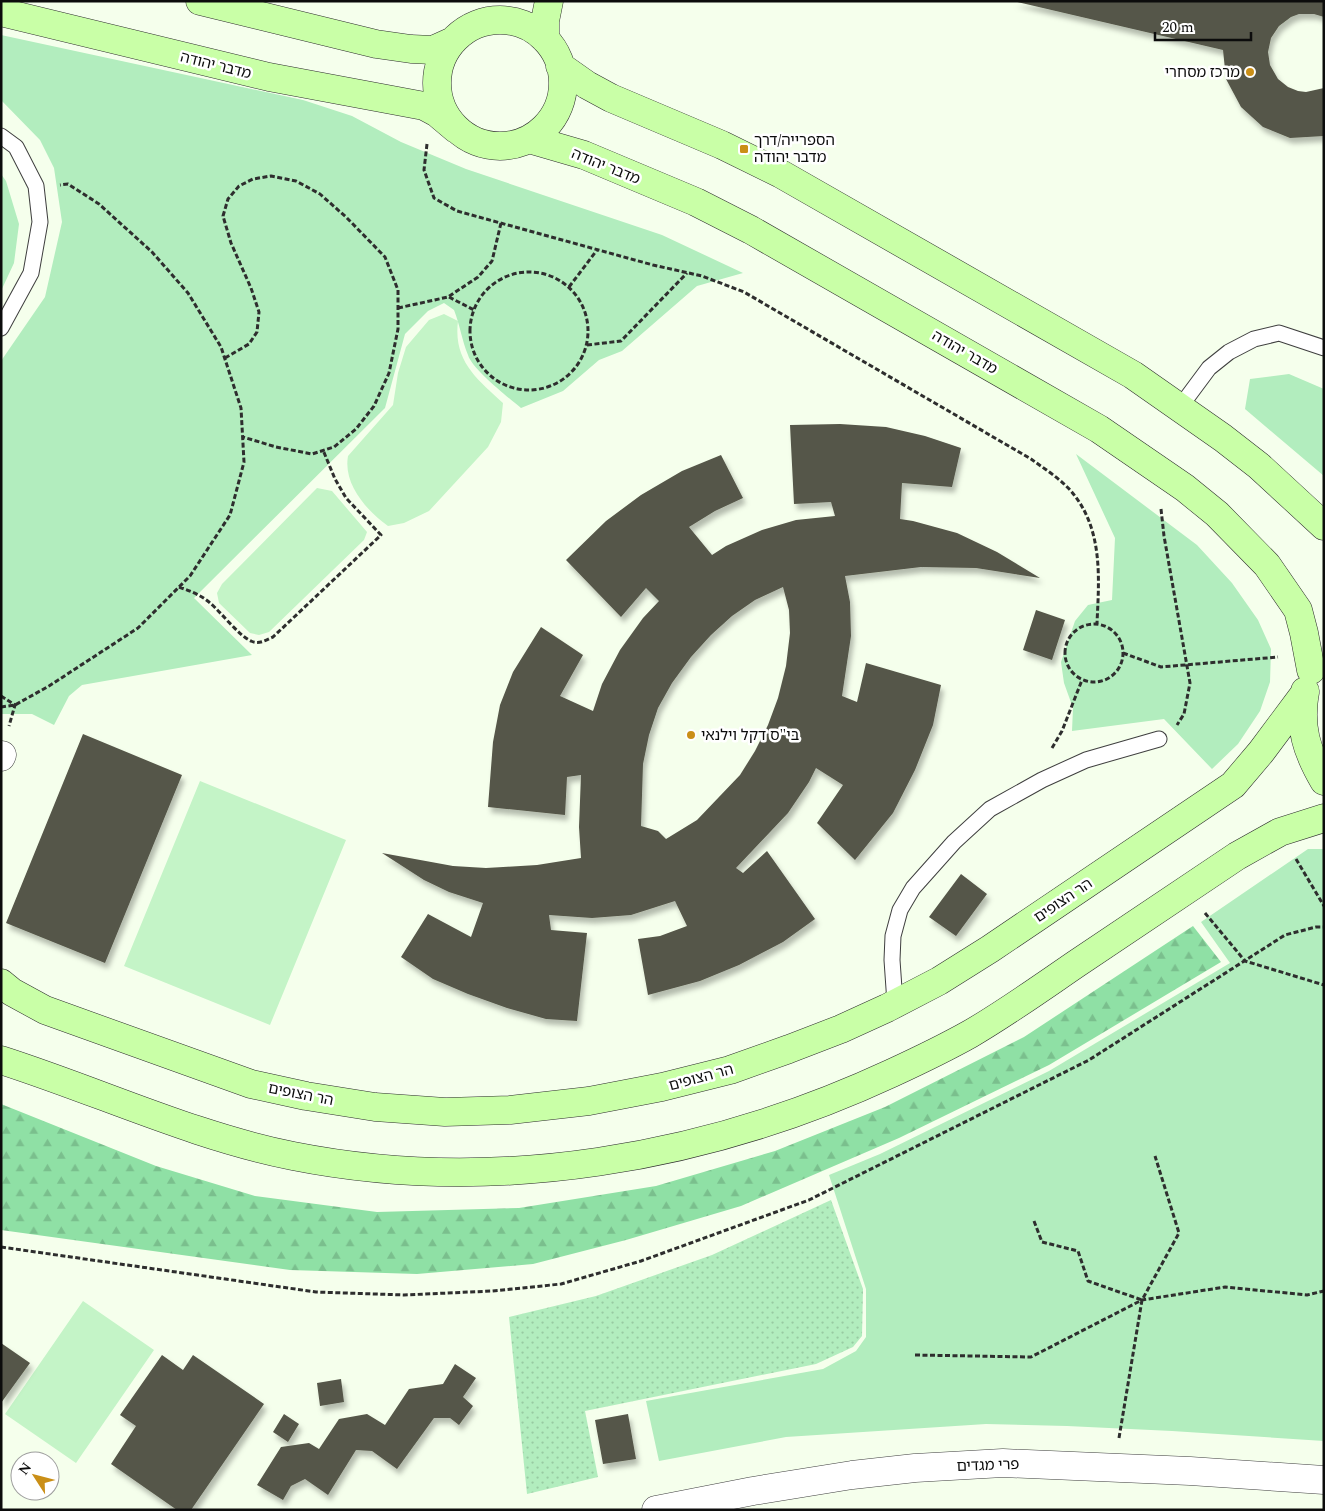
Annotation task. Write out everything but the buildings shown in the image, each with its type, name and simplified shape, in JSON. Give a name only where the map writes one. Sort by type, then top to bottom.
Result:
[{"type":"street","points":[[200,1],[376,44],[411,50],[433,50],[453,41],[470,27],[491,20],[513,21],[533,29],[545,39],[557,57],[560,66],[563,78],[561,100],[546,126],[529,139],[508,146],[486,145],[474,141],[447,121],[437,90],[438,68],[453,41]]},
{"type":"street","points":[[477,25],[497,1]]},
{"type":"street","points":[[545,39],[545,21],[549,1]]},
{"type":"street","name":"מדבר יהודה","points":[[1,12],[269,77],[424,106],[447,121]]},
{"type":"street","points":[[560,66],[612,98],[722,145],[780,174],[1133,375],[1223,438],[1259,466],[1324,526]]},
{"type":"street","name":"מדבר יהודה","points":[[529,139],[584,155],[696,202],[750,230],[1099,428],[1156,467],[1217,514],[1267,565],[1298,610],[1312,666],[1302,707],[1303,732],[1310,758],[1324,781]]},
{"type":"street","name":"הר הצופים","points":[[1,983],[12,992],[45,1010],[251,1084],[306,1096],[375,1107],[445,1112],[510,1110],[589,1101],[662,1088],[730,1070],[789,1050],[841,1029],[939,981],[990,949],[1233,785],[1261,752],[1312,666]]},
{"type":"street","points":[[1,1060],[233,1142],[294,1156],[368,1168],[443,1173],[514,1172],[598,1162],[675,1147],[747,1128],[811,1107],[865,1085],[968,1035],[1237,856],[1280,832],[1324,818]]},
{"type":"street","name":"פרי מגדים","points":[[656,1510],[843,1476],[914,1468],[1003,1463],[1324,1480]]},
{"type":"lane","points":[[1,136],[16,147],[36,186],[40,222],[31,273],[1,328]]},
{"type":"lane","points":[[1180,407],[1209,368],[1229,352],[1254,339],[1279,333],[1324,348]]},
{"type":"lane","points":[[895,1003],[892,960],[893,936],[900,910],[912,888],[954,842],[990,809],[1026,789],[1086,760],[1159,739]]},
{"type":"path","points":[[447,121],[426,149],[424,170],[434,198],[457,211],[653,265],[702,276],[744,292],[1031,459],[1054,476],[1075,496],[1088,519],[1096,544],[1099,573],[1097,623]]},
{"type":"path","points":[[225,358],[249,344],[257,332],[259,312],[252,288],[231,243],[224,216],[228,199],[239,186],[253,179],[271,176],[296,180],[320,194],[346,217],[385,257],[398,290],[398,329],[389,373],[374,406],[356,429],[334,447],[312,454],[276,447],[243,437]]},
{"type":"path","points":[[1,707],[14,705],[48,686],[138,628],[190,576],[230,515],[244,462],[241,408],[225,358],[221,348],[188,294],[152,252],[99,204],[68,184],[36,186]]},
{"type":"path","points":[[398,308],[448,297],[478,276],[492,261],[501,223]]},
{"type":"path","points":[[569,287],[597,250]]},
{"type":"path","points":[[524,271],[545,273],[564,282],[569,287],[578,297],[587,316],[587,345],[579,364],[565,379],[540,389],[520,390],[500,383],[484,370],[475,358],[469,337],[471,317],[480,298],[494,283],[504,276],[524,271]]},
{"type":"path","points":[[587,345],[621,341],[688,273]]},
{"type":"path","points":[[448,297],[474,310]]},
{"type":"path","points":[[179,587],[210,602],[251,642],[261,643],[273,637],[381,536],[346,498],[335,479],[323,450]]},
{"type":"path","points":[[1156,467],[1164,536],[1190,683],[1184,714],[1175,729],[1159,739]]},
{"type":"path","points":[[1097,623],[1107,626],[1117,634],[1122,643],[1124,653],[1122,663],[1112,676],[1102,681],[1092,682],[1076,677],[1069,669],[1065,660],[1065,644],[1070,635],[1078,628],[1087,624],[1097,623]]},
{"type":"path","points":[[1124,653],[1161,666],[1312,666]]},
{"type":"path","points":[[1026,789],[1062,731],[1082,680]]},
{"type":"path","points":[[1,696],[14,705]]},
{"type":"path","points":[[1280,832],[1324,906]]},
{"type":"path","points":[[1185,890],[1245,961],[1324,985]]},
{"type":"path","points":[[1,1247],[316,1292],[404,1295],[492,1291],[561,1284],[641,1261],[809,1200],[1089,1060],[1285,935],[1316,927],[1324,927]]},
{"type":"path","points":[[1114,1468],[1142,1300],[1179,1233],[1155,1156]]},
{"type":"path","points":[[1034,1221],[1042,1242],[1078,1251],[1088,1281],[1142,1300]]},
{"type":"path","points":[[915,1355],[1031,1357],[1142,1300],[1225,1287],[1307,1294],[1324,1291]]},
{"type":"green space","points":[[1,35],[303,100],[352,116],[401,142],[466,169],[662,235],[743,273],[697,286],[622,351],[599,360],[563,391],[521,408],[476,368],[471,361],[454,310],[444,303],[428,311],[405,334],[385,408],[194,598],[252,655],[82,685],[69,696],[54,725],[32,714],[1,714],[1,361],[45,297],[62,222],[54,168],[40,140],[1,100]]},
{"type":"green space","points":[[1,174],[6,181],[19,224],[14,263],[1,291]]},
{"type":"green space","points":[[444,314],[458,321],[457,335],[459,347],[469,368],[484,386],[503,403],[501,422],[488,447],[429,511],[404,523],[388,526],[358,496],[349,477],[348,456],[393,405],[398,373],[406,347],[429,320]]},
{"type":"green space","points":[[1289,374],[1324,389],[1324,476],[1245,409],[1250,379]]},
{"type":"green space","points":[[1076,454],[1197,545],[1232,583],[1258,620],[1271,649],[1270,682],[1260,711],[1238,744],[1212,769],[1164,719],[1072,731],[1073,708],[1064,683],[1061,662],[1075,621],[1088,605],[1112,600],[1115,538]]},
{"type":"green space","points":[[317,488],[332,491],[367,532],[364,540],[269,632],[259,635],[250,633],[219,603],[217,593],[222,584]]},
{"type":"green space","points":[[200,781],[346,840],[270,1025],[124,966]]},
{"type":"green space","points":[[1308,849],[1324,849],[1324,1441],[1172,1431],[986,1424],[786,1437],[659,1461],[646,1401],[823,1369],[856,1351],[866,1337],[866,1289],[829,1175],[880,1154],[1049,1071],[1230,963],[1201,922]]},
{"type":"green space","points":[[1193,926],[1221,962],[1049,1065],[899,1138],[741,1206],[626,1240],[533,1264],[417,1274],[290,1270],[1,1230],[1,1104],[156,1166],[255,1196],[377,1212],[519,1208],[656,1186],[775,1151],[885,1107],[1024,1037]]},
{"type":"green space","points":[[831,1200],[863,1289],[862,1336],[853,1347],[816,1364],[585,1411],[598,1477],[527,1494],[509,1317],[596,1296],[712,1255]]},
{"type":"green space","points":[[83,1301],[154,1350],[76,1463],[5,1414]]},
{"type":"place","name":"מרכז מסחרי","points":[[1250,72]]},
{"type":"place","name":"הספרייה/דרך מדבר יהודה","points":[[744,149]]},
{"type":"place","name":"בי\"ס דקל וילנאי","points":[[691,735]]}]
